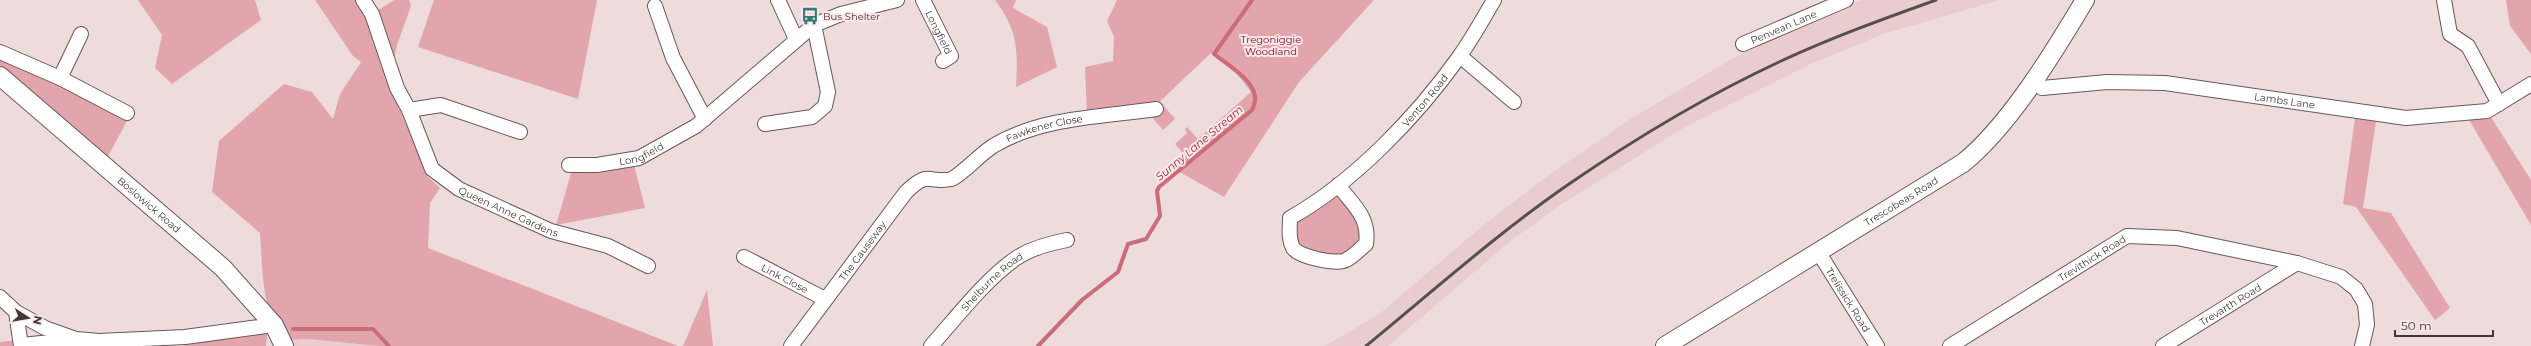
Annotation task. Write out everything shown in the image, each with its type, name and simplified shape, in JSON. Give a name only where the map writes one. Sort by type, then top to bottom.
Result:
[{"type":"street","name":"Queen Anne Gardens","points":[[364,0],[372,14],[397,88],[409,110],[432,169],[459,189],[551,231],[608,246],[648,266]]},
{"type":"street","points":[[778,0],[796,38]]},
{"type":"street","name":"Longfield","points":[[570,165],[597,165],[639,158],[705,119],[796,38],[814,25],[841,14],[897,0]]},
{"type":"street","name":"Longfield","points":[[923,0],[951,56],[943,60]]},
{"type":"street","name":"Venton Road","points":[[1338,185],[1366,220],[1368,233],[1366,244],[1346,260],[1334,262],[1304,255],[1294,250],[1290,239],[1290,218],[1338,185],[1422,106],[1460,56],[1494,0]]},
{"type":"street","name":"Penvean Lane","points":[[1743,44],[1846,0]]},
{"type":"street","name":"Trescobeas Road","points":[[1665,346],[1963,164],[1984,147],[2032,80],[2085,0]]},
{"type":"street","points":[[2444,0],[2450,34],[2468,46],[2499,104]]},
{"type":"street","points":[[655,6],[673,58],[705,119]]},
{"type":"street","points":[[765,124],[812,116],[825,106],[828,92],[814,25]]},
{"type":"street","points":[[60,78],[81,34]]},
{"type":"street","points":[[0,52],[60,78],[127,113]]},
{"type":"street","points":[[1460,56],[1514,102]]},
{"type":"street","name":"Boslowick Road","points":[[0,76],[223,268],[274,325],[284,346]]},
{"type":"street","name":"Lambs Lane","points":[[2032,80],[2042,88],[2107,82],[2165,83],[2406,118],[2487,111],[2531,84]]},
{"type":"street","points":[[409,110],[441,105],[520,132]]},
{"type":"street","name":"Fawkener Close","points":[[946,180],[957,176],[993,146],[1023,132],[1069,120],[1156,109]]},
{"type":"street","name":"The Causeway","points":[[790,346],[906,192],[919,179],[930,177],[946,180]]},
{"type":"street","name":"Trevithick Road","points":[[1950,346],[2127,236],[2177,238],[2297,263],[2341,277],[2356,289],[2365,304],[2367,325],[2362,346]]},
{"type":"street","name":"Shelburne Road","points":[[931,346],[977,295],[1015,258],[1053,242],[1067,240]]},
{"type":"street","name":"Trelissick Road","points":[[1819,253],[1877,346]]},
{"type":"street","name":"Link Close","points":[[744,257],[825,299]]},
{"type":"street","name":"Trevarth Road","points":[[2163,346],[2297,263]]},
{"type":"street","points":[[0,297],[16,312],[45,328],[76,339]]},
{"type":"street","points":[[16,312],[21,345],[76,339],[99,341],[185,337],[274,325]]},
{"type":"shaded area","points":[[1861,0],[1999,0],[1883,34],[1811,64],[1683,128],[1565,202],[1513,239],[1388,346],[1325,346],[1378,315],[1480,228],[1546,177],[1632,118],[1737,56],[1802,24]]},
{"type":"shaded area","points":[[309,339],[379,346],[284,346],[282,340]]},
{"type":"green space","points":[[138,0],[255,0],[261,20],[172,84],[155,68],[162,35]]},
{"type":"green space","points":[[315,0],[359,0],[369,16],[394,0],[409,0],[411,6],[397,45],[389,84],[428,177],[440,188],[430,203],[428,248],[678,346],[379,346],[309,339],[282,340],[270,314],[264,288],[260,233],[212,192],[219,141],[284,84],[312,92],[333,119],[340,94],[361,62],[353,56]]},
{"type":"green space","points":[[434,0],[597,0],[578,99],[418,47]]},
{"type":"green space","points":[[995,0],[1016,0],[1013,8],[1047,27],[1057,67],[1016,87],[1017,62],[1015,41],[1008,21]]},
{"type":"green space","name":"Tregoniggie Woodland","points":[[1117,0],[1374,0],[1299,82],[1224,197],[1169,166],[1183,153],[1175,144],[1187,133],[1185,129],[1187,127],[1198,139],[1251,92],[1237,74],[1211,53],[1154,107],[1087,117],[1085,67],[1113,61],[1114,37],[1107,21]]},
{"type":"green space","points":[[2506,0],[2531,0],[2531,54],[2510,26]]},
{"type":"green space","points":[[0,59],[49,79],[127,121],[106,160],[0,70]]},
{"type":"green space","points":[[1163,105],[1175,119],[1163,130],[1150,115]]},
{"type":"green space","points":[[2356,111],[2377,114],[2363,208],[2391,213],[2450,308],[2435,320],[2356,207],[2343,204]]},
{"type":"green space","points":[[2487,111],[2531,180],[2531,225],[2465,113]]},
{"type":"green space","points":[[634,165],[645,208],[556,225],[572,170]]},
{"type":"green space","points":[[1335,194],[1361,223],[1360,242],[1343,256],[1333,257],[1297,245],[1294,220]]},
{"type":"green space","points":[[707,290],[713,346],[683,346]]},
{"type":"green space","points":[[268,327],[266,346],[183,346],[187,345]]},
{"type":"green space","points":[[18,340],[19,346],[0,346],[0,342]]},
{"type":"waterway","name":"Sunny Lane Stream","points":[[1038,346],[1082,300],[1118,272],[1128,244],[1146,239],[1160,216],[1157,191],[1159,187],[1252,110],[1255,101],[1254,93],[1250,85],[1237,71],[1214,54],[1252,0]]},
{"type":"waterway","name":"Sunny Lane Stream","points":[[293,329],[373,329],[389,346]]},
{"type":"railway","points":[[1366,346],[1517,222],[1569,184],[1672,118],[1752,75],[1798,53],[1936,0]]},
{"type":"place","name":"Bus Shelter","points":[[810,16]]}]
